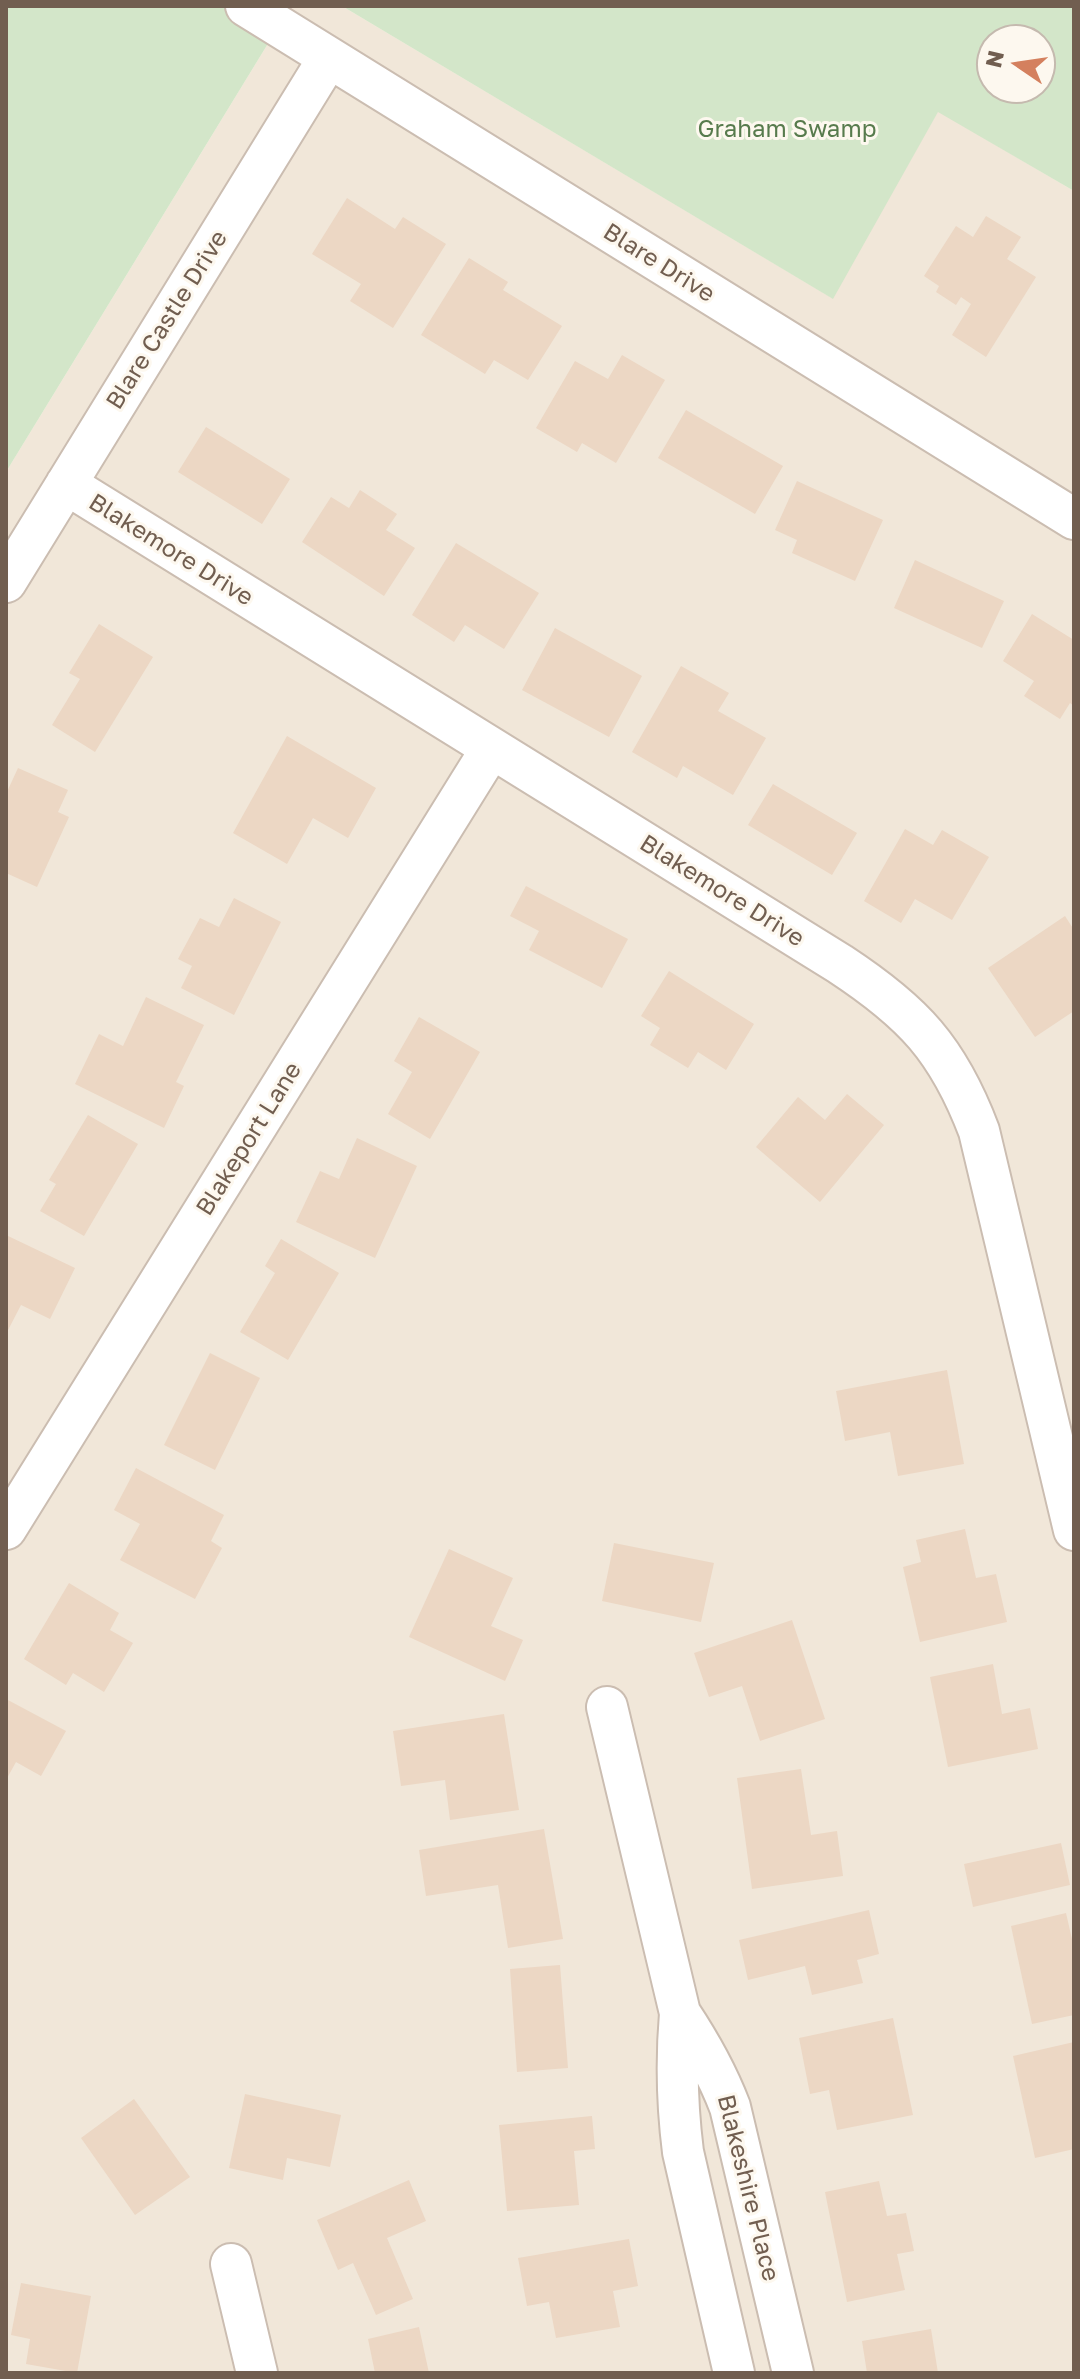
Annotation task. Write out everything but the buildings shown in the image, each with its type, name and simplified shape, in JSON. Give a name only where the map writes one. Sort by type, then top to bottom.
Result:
[{"type":"street","name":"Blare Drive","points":[[246,6],[1074,519]]},
{"type":"street","name":"Blare Castle Drive","points":[[6,582],[328,59]]},
{"type":"street","name":"Blakemore Drive","points":[[66,484],[870,984],[895,1003],[936,1046],[953,1071],[979,1131],[1074,1530]]},
{"type":"street","name":"Blakeport Lane","points":[[6,1529],[491,749]]},
{"type":"street","name":"Blakeshire Place","points":[[607,1707],[680,2013],[677,2077],[682,2141],[734,2373]]},
{"type":"street","name":"Blakeshire Place","points":[[680,2013],[706,2055],[730,2107],[793,2373]]},
{"type":"street","points":[[231,2264],[257,2373]]},
{"type":"shaded area","points":[[291,6],[342,6],[832,298],[938,111],[1074,191],[1074,2373],[6,2373],[6,472]]},
{"type":"green space","points":[[6,6],[291,6],[6,472]]},
{"type":"green space","name":"Graham Swamp","points":[[342,6],[1074,6],[1074,191],[938,112],[833,299]]}]
